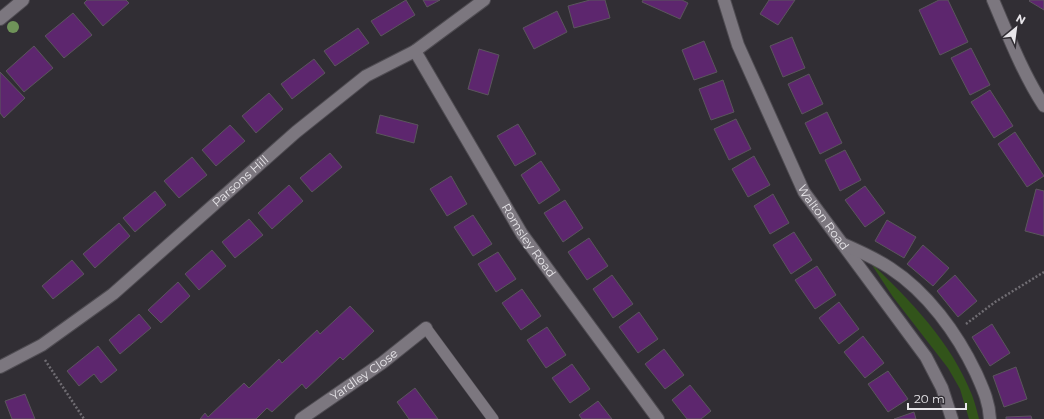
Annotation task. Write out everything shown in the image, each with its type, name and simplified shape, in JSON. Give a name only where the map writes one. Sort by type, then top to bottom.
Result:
[{"type":"street","points":[[0,19],[23,0]]},
{"type":"street","name":"Parsons Hill","points":[[0,367],[42,345],[113,294],[296,132],[366,76],[415,51],[484,0]]},
{"type":"street","name":"Walton Road","points":[[724,0],[738,44],[804,192],[926,357],[942,388],[952,419]]},
{"type":"street","points":[[993,0],[1005,30],[1036,95],[1044,106]]},
{"type":"street","name":"Romsley Road","points":[[415,51],[522,234],[658,419]]},
{"type":"street","points":[[842,244],[855,249],[890,268],[907,280],[925,298],[958,340],[971,362],[990,406],[990,419]]},
{"type":"street","name":"Yardley Close","points":[[301,419],[382,363],[426,328]]},
{"type":"lane","points":[[426,328],[493,419]]},
{"type":"path","points":[[964,326],[995,302],[1044,272]]},
{"type":"path","points":[[37,348],[84,419]]},
{"type":"green space","points":[[870,262],[915,307],[953,357],[972,395],[979,419],[969,419],[960,389],[948,368],[893,297]]},
{"type":"building","points":[[87,0],[126,0],[129,3],[103,26],[84,3]]},
{"type":"building","points":[[406,0],[415,15],[381,36],[371,21]]},
{"type":"building","points":[[423,0],[440,0],[427,7]]},
{"type":"building","points":[[590,0],[605,0],[610,18],[574,28],[568,6]]},
{"type":"building","points":[[643,0],[682,0],[688,3],[680,19],[642,2]]},
{"type":"building","points":[[769,0],[795,0],[778,25],[760,14]]},
{"type":"building","points":[[939,0],[948,0],[968,42],[940,55],[919,10]]},
{"type":"building","points":[[1044,0],[1044,10],[1029,1]]},
{"type":"building","points":[[557,11],[567,32],[534,49],[523,28]]},
{"type":"building","points":[[73,13],[92,35],[64,58],[45,36]]},
{"type":"building","points":[[358,28],[369,43],[335,66],[324,51]]},
{"type":"building","points":[[792,37],[805,68],[783,77],[770,46]]},
{"type":"building","points":[[704,41],[717,72],[694,80],[682,50]]},
{"type":"building","points":[[34,46],[53,68],[24,92],[6,71]]},
{"type":"building","points":[[971,48],[990,85],[970,95],[951,58]]},
{"type":"building","points":[[479,49],[499,55],[488,95],[468,89]]},
{"type":"building","points":[[314,59],[325,73],[292,99],[281,84]]},
{"type":"building","points":[[0,72],[25,98],[4,118],[0,113]]},
{"type":"building","points":[[809,74],[823,104],[802,114],[788,84]]},
{"type":"building","points":[[723,80],[734,112],[711,120],[699,89]]},
{"type":"building","points":[[990,90],[1013,126],[994,138],[971,102]]},
{"type":"building","points":[[269,93],[283,109],[256,133],[242,116]]},
{"type":"building","points":[[827,112],[842,143],[820,154],[805,123]]},
{"type":"building","points":[[380,115],[418,125],[414,143],[376,133]]},
{"type":"building","points":[[736,119],[751,149],[729,160],[714,129]]},
{"type":"building","points":[[518,124],[536,154],[515,166],[497,136]]},
{"type":"building","points":[[230,125],[245,141],[216,166],[202,150]]},
{"type":"building","points":[[1015,132],[1044,176],[1027,187],[998,144]]},
{"type":"building","points":[[845,150],[861,180],[840,191],[825,160]]},
{"type":"building","points":[[330,153],[342,167],[312,192],[300,178]]},
{"type":"building","points":[[754,156],[770,185],[748,197],[732,169]]},
{"type":"building","points":[[192,157],[207,175],[179,198],[164,181]]},
{"type":"building","points":[[541,161],[560,190],[539,204],[521,175]]},
{"type":"building","points":[[451,176],[467,204],[447,216],[430,189]]},
{"type":"building","points":[[289,185],[303,201],[272,229],[258,213]]},
{"type":"building","points":[[865,186],[885,213],[865,227],[845,200]]},
{"type":"building","points":[[1036,189],[1044,191],[1044,236],[1025,231]]},
{"type":"building","points":[[155,191],[166,205],[135,232],[123,218]]},
{"type":"building","points":[[773,194],[789,223],[770,234],[754,206]]},
{"type":"building","points":[[565,200],[583,228],[563,242],[544,213]]},
{"type":"building","points":[[473,215],[492,244],[473,256],[454,227]]},
{"type":"building","points":[[249,219],[263,235],[235,258],[222,242]]},
{"type":"building","points":[[887,220],[916,237],[904,258],[875,241]]},
{"type":"building","points":[[119,223],[130,236],[95,268],[83,254]]},
{"type":"building","points":[[794,232],[812,260],[791,274],[773,245]]},
{"type":"building","points":[[589,238],[608,266],[587,280],[568,252]]},
{"type":"building","points":[[923,245],[949,268],[933,286],[907,264]]},
{"type":"building","points":[[212,250],[226,266],[199,290],[185,274]]},
{"type":"building","points":[[498,252],[516,279],[496,292],[478,264]]},
{"type":"building","points":[[72,260],[84,274],[53,299],[42,286]]},
{"type":"building","points":[[817,266],[836,295],[815,309],[795,280]]},
{"type":"building","points":[[612,275],[633,304],[613,318],[593,289]]},
{"type":"building","points":[[955,275],[977,301],[958,317],[937,291]]},
{"type":"building","points":[[178,282],[190,296],[161,323],[148,310]]},
{"type":"building","points":[[522,289],[541,316],[521,330],[502,303]]},
{"type":"building","points":[[839,302],[859,329],[839,344],[819,318]]},
{"type":"building","points":[[350,306],[374,331],[343,360],[340,357],[306,389],[302,384],[272,412],[267,408],[256,419],[200,419],[205,413],[208,417],[244,383],[249,388],[279,359],[282,363],[317,330],[320,334]]},
{"type":"building","points":[[639,312],[658,339],[638,353],[619,327]]},
{"type":"building","points":[[139,314],[151,328],[120,354],[109,340]]},
{"type":"building","points":[[992,324],[1010,353],[990,366],[972,337]]},
{"type":"building","points":[[547,327],[566,355],[546,368],[527,340]]},
{"type":"building","points":[[863,336],[884,363],[865,378],[844,352]]},
{"type":"building","points":[[98,346],[117,370],[101,383],[94,374],[79,386],[67,371]]},
{"type":"building","points":[[664,349],[684,375],[665,389],[645,364]]},
{"type":"building","points":[[572,364],[590,389],[570,403],[552,378]]},
{"type":"building","points":[[1016,367],[1027,399],[1004,407],[993,376]]},
{"type":"building","points":[[888,371],[908,399],[888,412],[868,384]]},
{"type":"building","points":[[690,385],[711,411],[701,419],[687,419],[672,400]]},
{"type":"building","points":[[415,388],[438,419],[409,419],[397,402]]},
{"type":"building","points":[[25,394],[35,419],[12,419],[5,401]]},
{"type":"building","points":[[598,401],[612,419],[582,419],[579,415]]},
{"type":"building","points":[[914,412],[916,419],[894,419]]},
{"type":"building","points":[[1031,416],[1032,419],[1006,419],[1006,417]]}]
